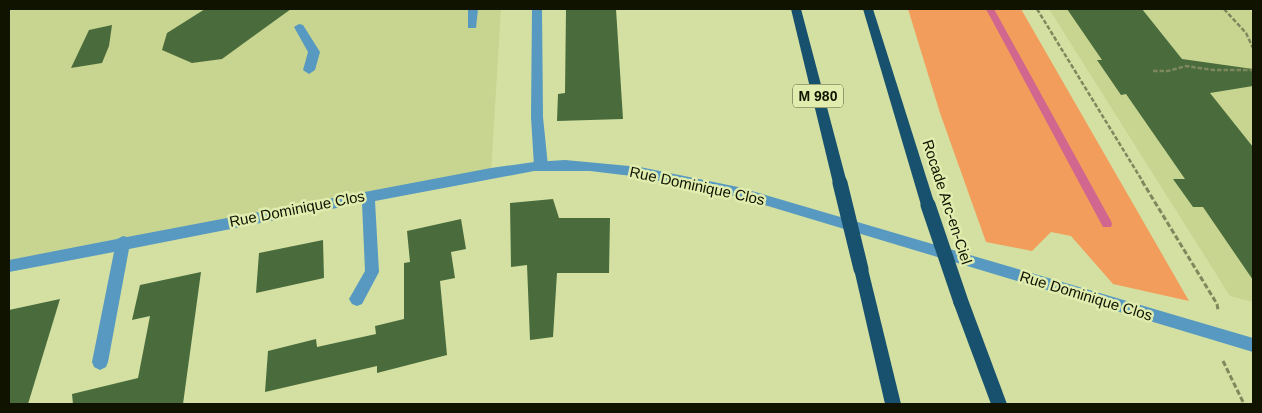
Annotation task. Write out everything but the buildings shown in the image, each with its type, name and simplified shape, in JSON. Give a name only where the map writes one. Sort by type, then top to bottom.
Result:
[{"type":"highway","name":"M 980","points":[[796,9],[861,269],[892,404]]},
{"type":"highway","name":"Rocade Arc-en-Ciel","points":[[868,9],[928,205],[961,302],[999,404]]},
{"type":"street","points":[[472,26],[473,9]]},
{"type":"street","points":[[537,9],[537,117],[541,166]]},
{"type":"street","name":"Rue Dominique Clos","points":[[9,266],[123,242],[541,166],[601,168],[667,177],[738,192],[1253,345]]},
{"type":"street","points":[[357,299],[372,272],[368,196]]},
{"type":"street","points":[[100,362],[123,242]]},
{"type":"lane","points":[[299,27],[314,52],[309,70]]},
{"type":"path","points":[[1037,9],[1217,304],[1224,367],[1244,404]]},
{"type":"path","points":[[1224,9],[1246,33],[1253,48]]},
{"type":"path","points":[[1153,71],[1168,71],[1186,66],[1213,70],[1253,70]]},
{"type":"shaded area","points":[[9,9],[501,9],[491,173],[9,266]]},
{"type":"shaded area","points":[[908,9],[1021,9],[1189,301],[1113,284],[1071,236],[1051,232],[1032,251],[986,242],[940,113]]},
{"type":"shaded area","points":[[1049,9],[1248,9],[1253,14],[1253,302],[1230,296]]},
{"type":"waterway","points":[[990,9],[1107,224]]}]
